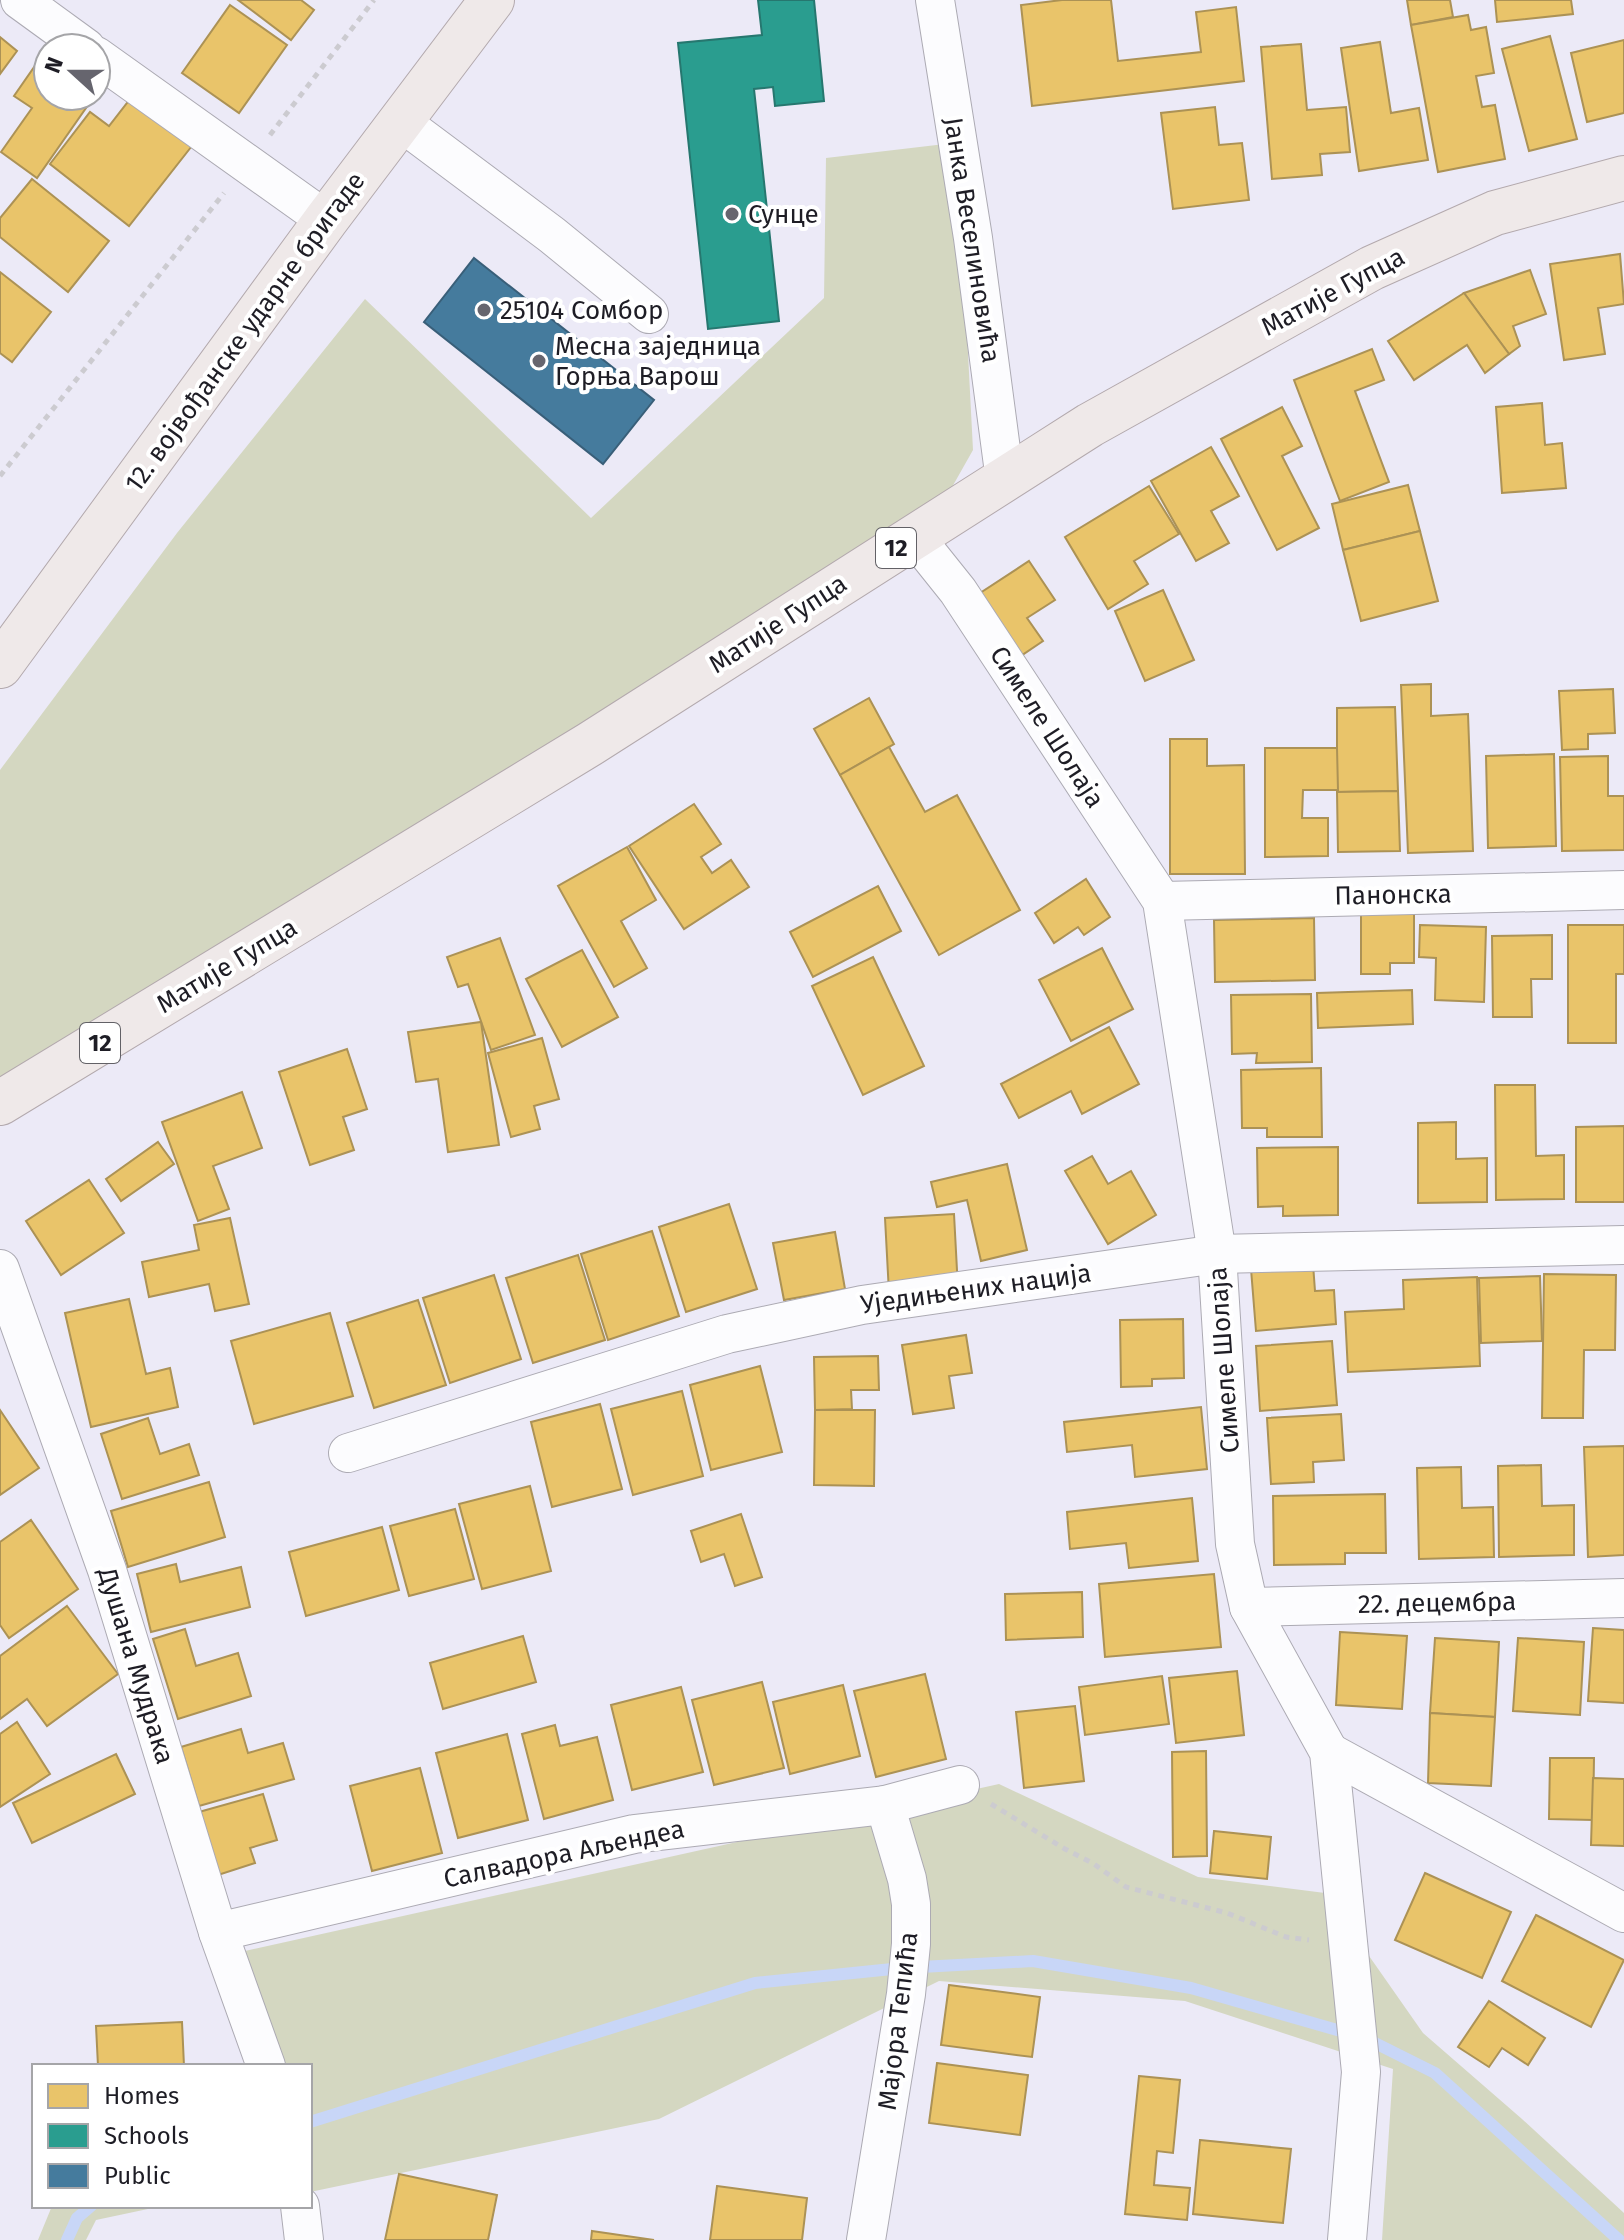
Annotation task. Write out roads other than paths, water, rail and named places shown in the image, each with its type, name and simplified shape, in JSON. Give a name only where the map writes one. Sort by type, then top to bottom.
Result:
[{"type":"main road","name":"12. војвођанске ударне бригаде","points":[[0,666],[326,220],[492,0]]},
{"type":"main road","name":"Матије Гупца","points":[[0,1103],[590,744],[1090,425],[1372,268],[1495,213],[1624,178]]},
{"type":"street","points":[[20,0],[64,32]]},
{"type":"street","name":"Јанка Веселиновића","points":[[935,0],[973,238],[1005,480]]},
{"type":"street","points":[[112,68],[326,220]]},
{"type":"street","points":[[401,122],[552,235],[649,314]]},
{"type":"street","name":"Симеле Шолаја","points":[[914,536],[958,591],[1162,901],[1217,1254],[1235,1544],[1249,1607],[1329,1752],[1361,2072],[1347,2240]]},
{"type":"street","name":"Панонска","points":[[1162,901],[1624,890]]},
{"type":"street","name":"Уједињених нација","points":[[348,1453],[727,1334],[862,1305],[1217,1254],[1624,1245]]},
{"type":"street","name":"Душана Мудрака","points":[[0,1269],[107,1570],[218,1932],[265,2064]]},
{"type":"street","name":"22. децембра","points":[[1249,1607],[1624,1598]]},
{"type":"street","points":[[1329,1752],[1624,1913]]},
{"type":"street","name":"Салвадора Аљендеа","points":[[218,1932],[634,1834],[885,1805],[960,1785]]},
{"type":"street","name":"Мајора Тепића","points":[[866,2240],[906,1994],[911,1944],[911,1904],[907,1879],[885,1805]]},
{"type":"street","points":[[300,2208],[304,2240]]},
{"type":"waterway","points":[[312,2121],[755,1983],[902,1968],[1033,1961],[1191,1988],[1365,2038],[1435,2073],[1619,2240]]},
{"type":"waterway","points":[[67,2240],[77,2218],[89,2208]]},
{"type":"place","name":"Сунце","points":[[732,214]]},
{"type":"place","name":"25104 Сомбор","points":[[484,310]]},
{"type":"place","name":"Месна заједница Горња Варош","points":[[539,361]]}]
